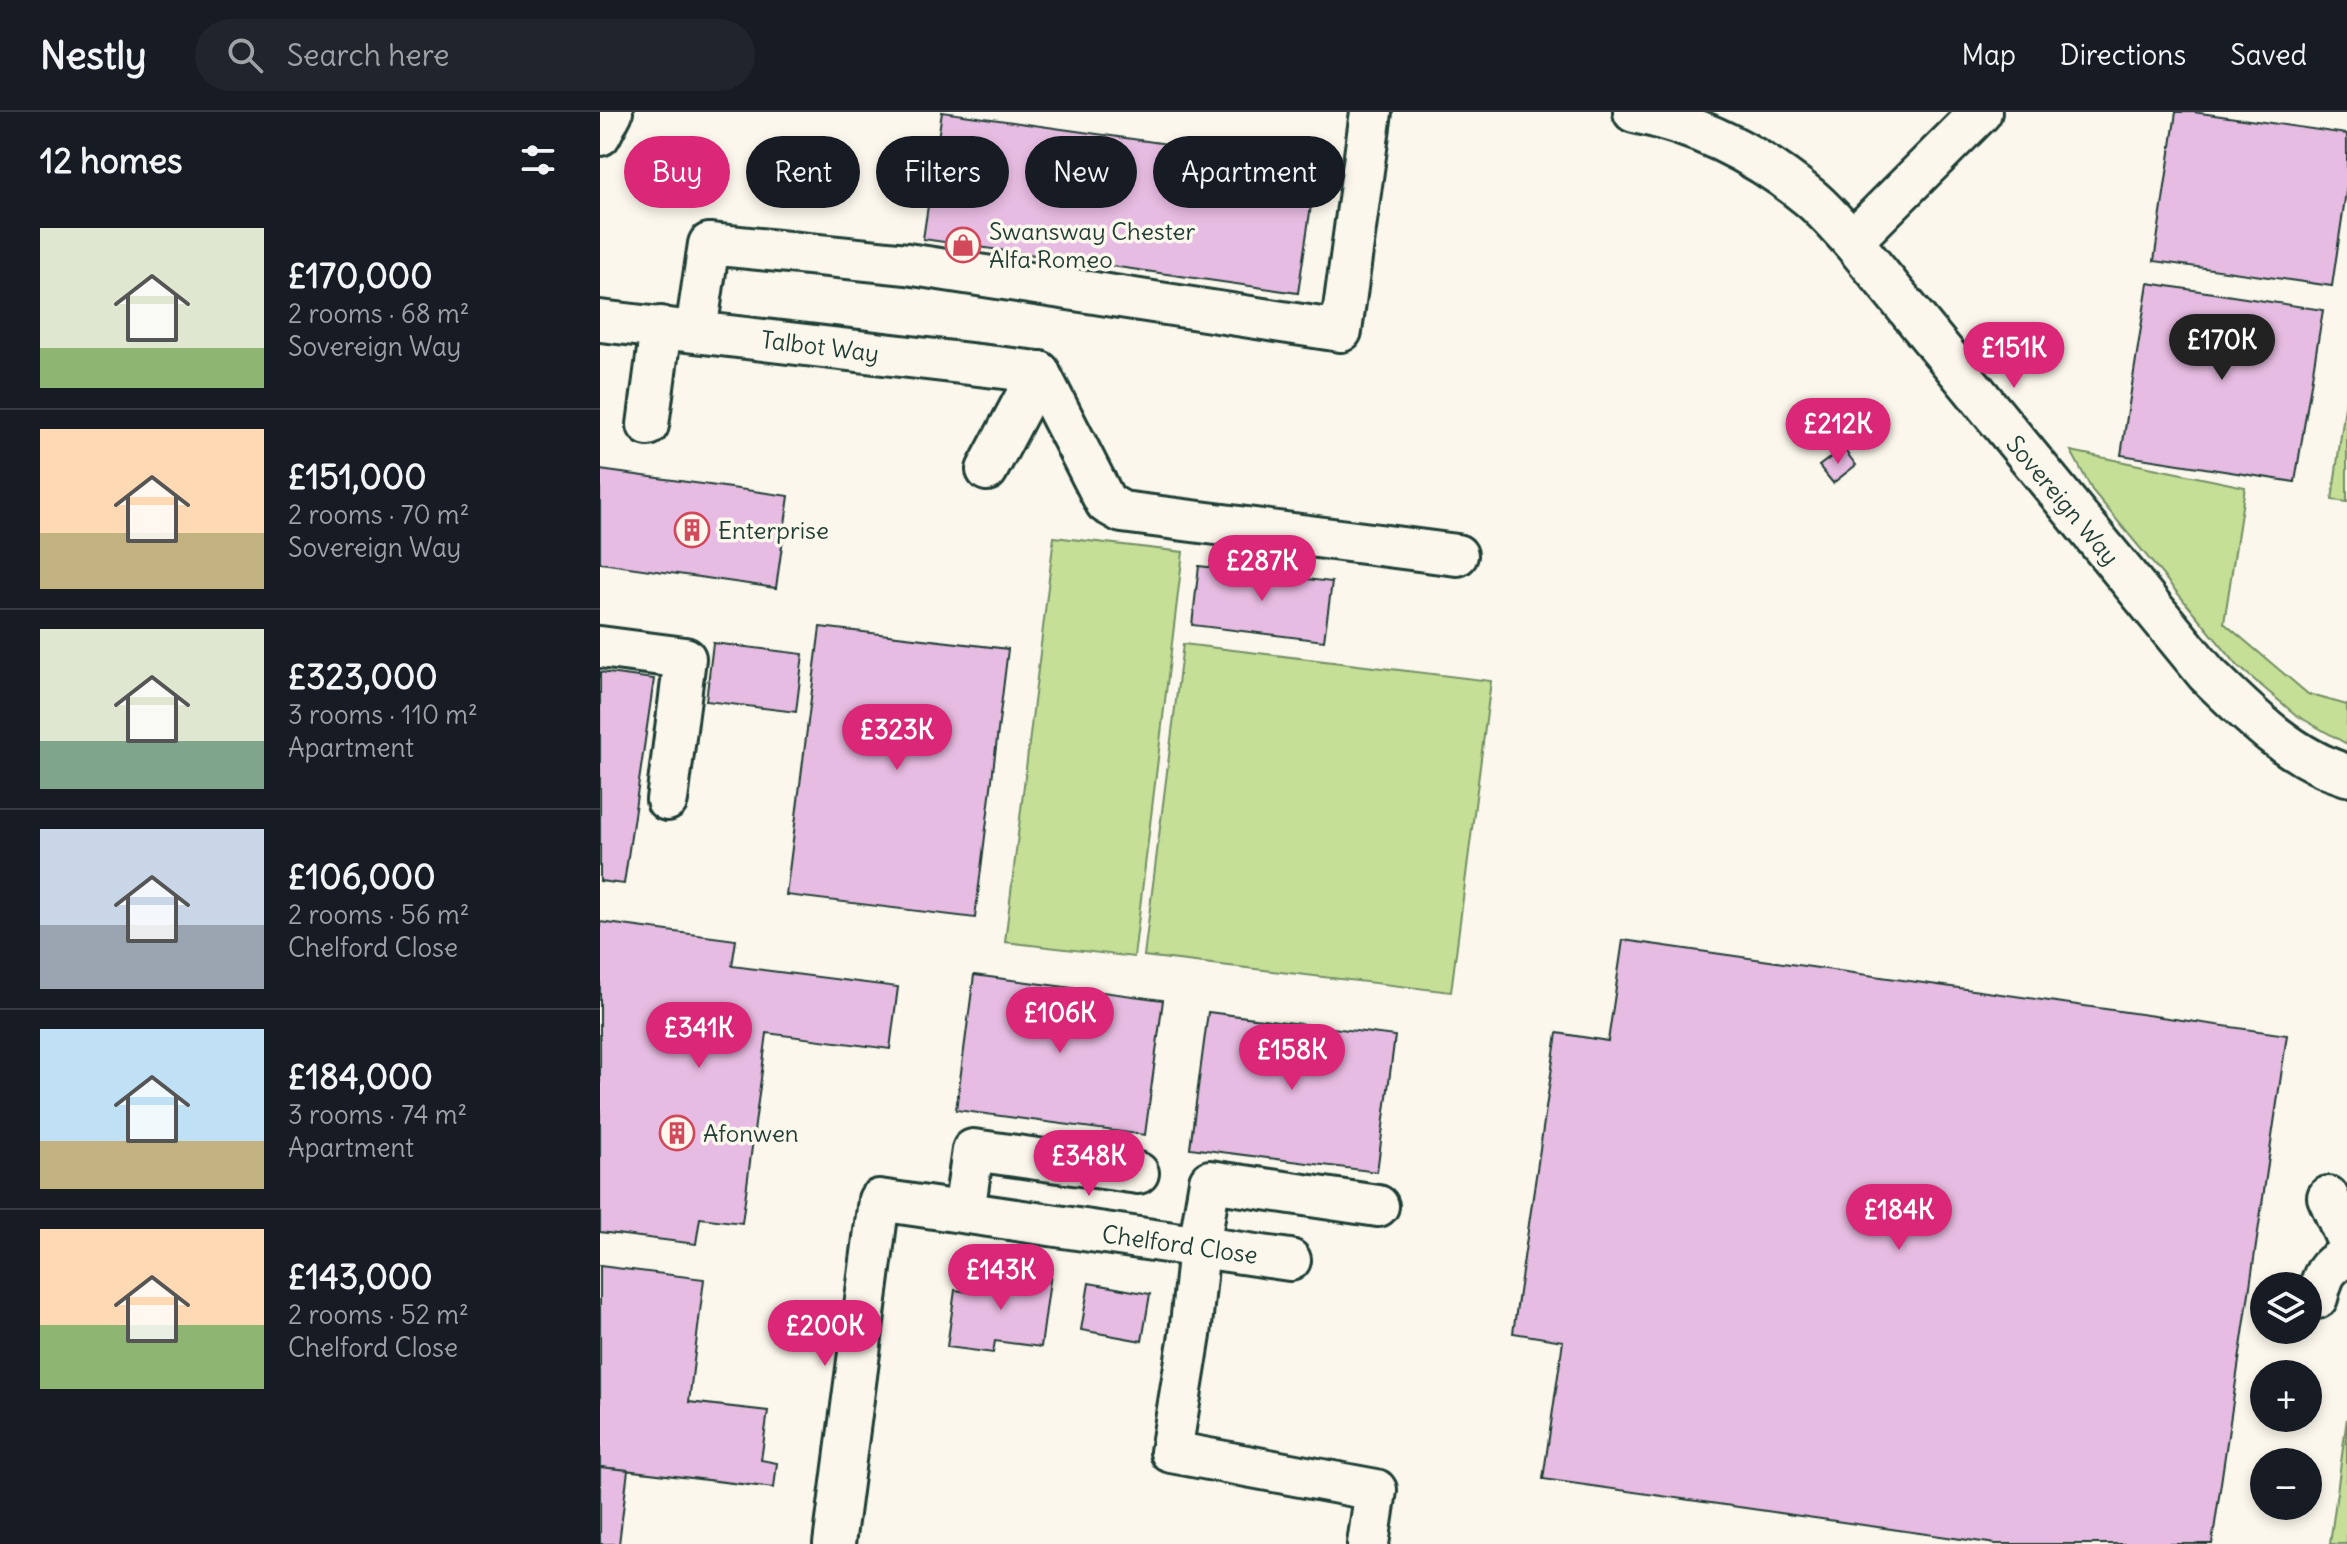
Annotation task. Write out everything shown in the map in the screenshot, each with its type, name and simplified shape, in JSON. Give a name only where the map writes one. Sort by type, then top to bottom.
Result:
[{"type":"street","points":[[600,135],[612,112]]},
{"type":"street","points":[[648,425],[709,244],[907,264],[1341,331],[1371,112]]},
{"type":"street","name":"Sovereign Way","points":[[1634,112],[1674,120],[1752,156],[1811,198],[1852,241],[2207,674],[2259,725],[2328,769],[2347,775]]},
{"type":"street","points":[[1852,241],[1981,112]]},
{"type":"street","name":"Talbot Way","points":[[600,321],[1039,372]]},
{"type":"street","points":[[987,470],[1039,372]]},
{"type":"street","points":[[1039,372],[1106,503],[1122,512],[1457,555]]},
{"type":"street","points":[[600,647],[685,658],[667,800]]},
{"type":"street","points":[[964,1212],[973,1150],[1138,1173]]},
{"type":"street","points":[[1368,1544],[1376,1490],[1171,1452],[1210,1181],[1378,1206]]},
{"type":"street","points":[[2328,1197],[2347,1240]]},
{"type":"street","name":"Chelford Close","points":[[834,1544],[879,1200],[1290,1260]]},
{"type":"street","points":[[2322,1278],[2330,1264],[2347,1256]]},
{"type":"green space","points":[[2347,392],[2347,502],[2332,500]]},
{"type":"green space","points":[[2071,451],[2245,487],[2224,623],[2308,694],[2347,705],[2347,744],[2296,715],[2238,666],[2092,490]]},
{"type":"green space","points":[[1054,537],[1183,552],[1134,957],[1005,942]]},
{"type":"green space","points":[[1183,644],[1491,681],[1451,992],[1144,956]]},
{"type":"green space","points":[[2347,1418],[2347,1544],[2330,1544]]},
{"type":"building","points":[[942,112],[1112,136],[1025,136],[1025,208],[1137,208],[1137,140],[1153,142],[1153,208],[1311,208],[1298,293],[923,239],[928,208],[1009,208],[1009,136],[938,136]]},
{"type":"building","points":[[2176,112],[2347,134],[2347,185],[2332,286],[2154,261]]},
{"type":"building","points":[[2148,283],[2323,310],[2295,482],[2121,455]]},
{"type":"building","points":[[1843,448],[1856,465],[1833,483],[1819,466]]},
{"type":"building","name":"Enterprise","points":[[600,470],[789,496],[776,588],[600,563]]},
{"type":"building","points":[[1199,566],[1332,582],[1324,641],[1192,625]]},
{"type":"building","points":[[820,627],[1008,649],[975,918],[786,895]]},
{"type":"building","points":[[713,643],[803,654],[796,712],[706,701]]},
{"type":"building","points":[[600,672],[654,679],[624,884],[600,881]]},
{"type":"building","name":"Afonwen","points":[[600,922],[736,940],[732,966],[898,987],[890,1049],[767,1033],[742,1223],[700,1218],[696,1244],[600,1232]]},
{"type":"building","points":[[1623,940],[2287,1035],[2212,1544],[1996,1544],[1543,1479],[1563,1341],[1513,1333],[1557,1033],[1608,1041]]},
{"type":"building","points":[[974,975],[1163,1000],[1145,1135],[956,1110]]},
{"type":"building","points":[[1208,1012],[1395,1036],[1377,1172],[1190,1148]]},
{"type":"building","points":[[600,1266],[704,1279],[689,1402],[768,1411],[761,1460],[777,1463],[774,1488],[600,1467]]},
{"type":"building","points":[[1002,1266],[1051,1273],[1041,1347],[995,1341],[993,1353],[947,1347],[955,1290],[976,1293],[977,1285],[999,1288]]},
{"type":"building","points":[[1089,1283],[1150,1294],[1142,1341],[1081,1330]]},
{"type":"building","points":[[600,1467],[628,1470],[619,1544],[600,1544]]},
{"type":"place","name":"Swansway Chester Alfa Romeo","points":[[963,245]]},
{"type":"place","name":"Enterprise","points":[[692,530]]},
{"type":"place","name":"Afonwen","points":[[677,1133]]}]
